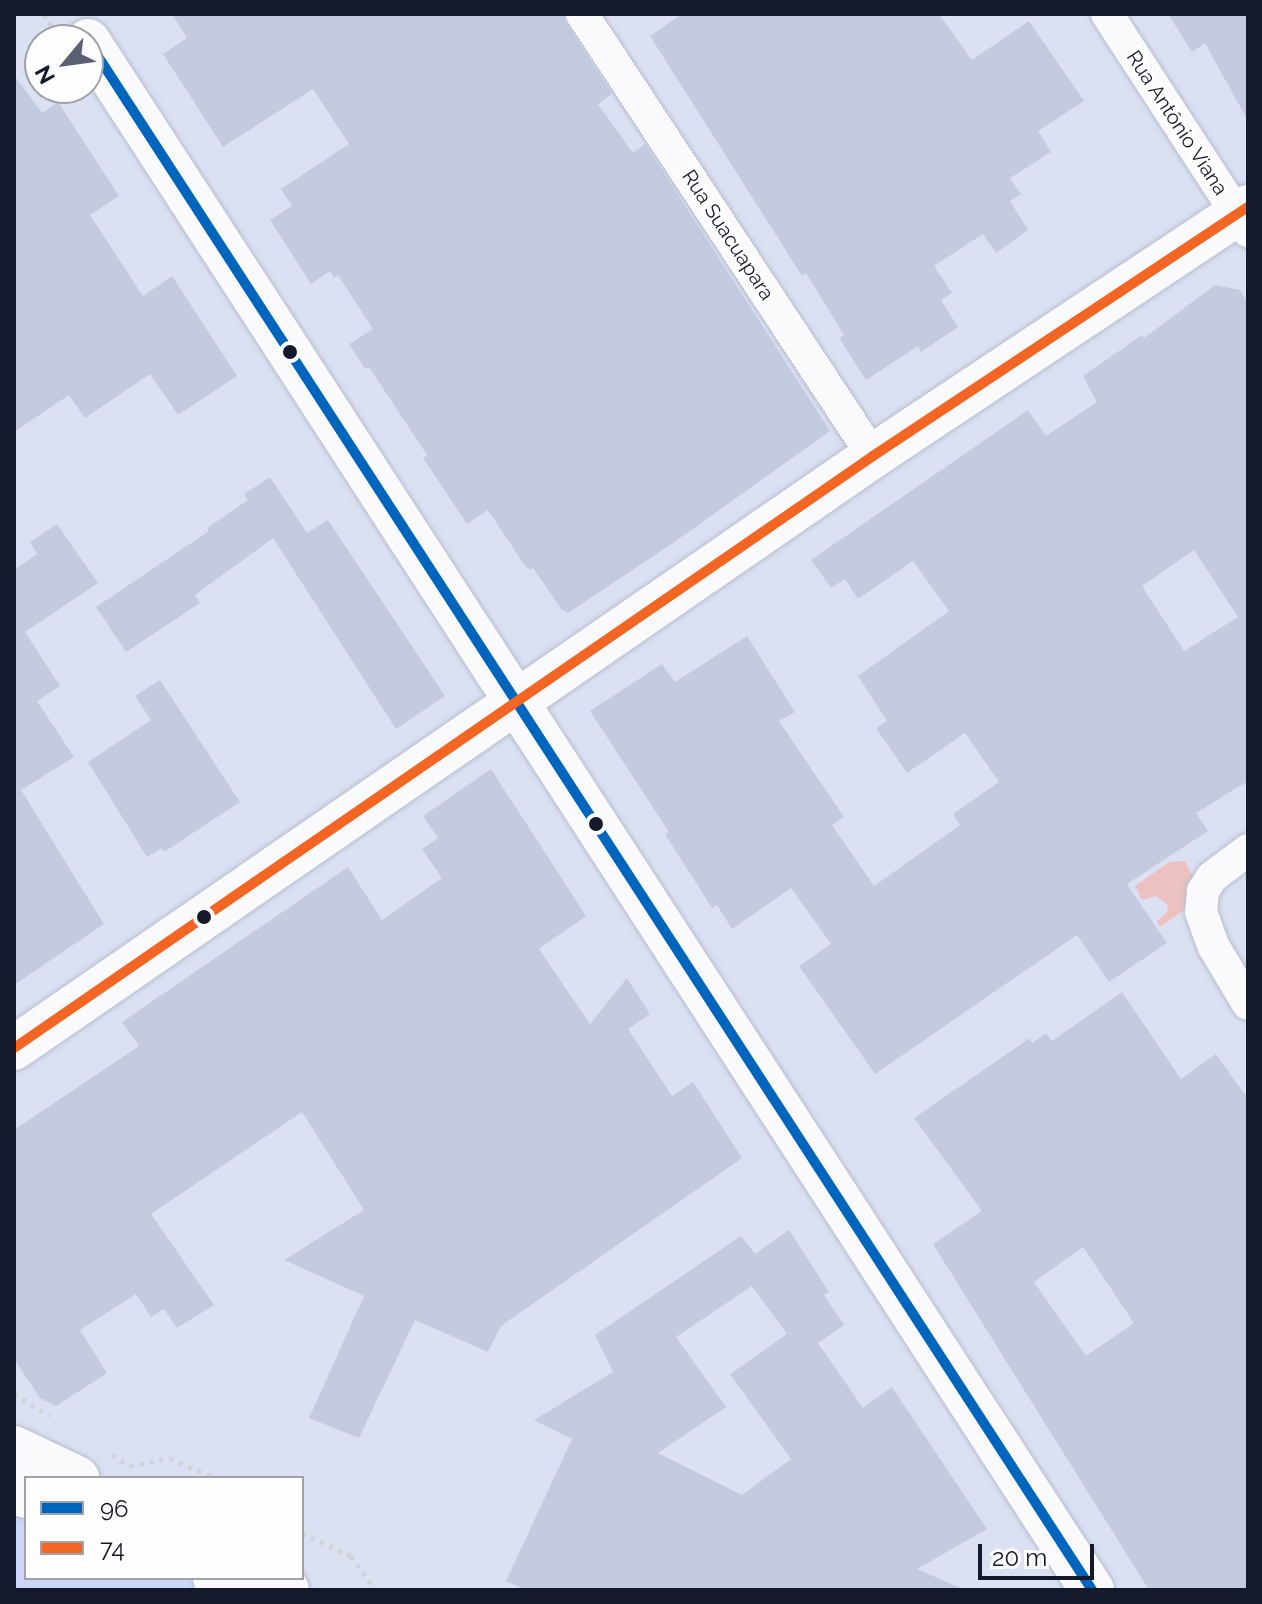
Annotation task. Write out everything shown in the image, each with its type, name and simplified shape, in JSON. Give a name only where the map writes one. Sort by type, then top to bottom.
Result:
[{"type":"street","name":"Rua Suacuapara","points":[[582,14],[873,456]]},
{"type":"street","name":"Rua Antônio Viana","points":[[1107,14],[1244,218]]},
{"type":"street","points":[[104,66],[1092,1590]]},
{"type":"street","points":[[14,1048],[873,456],[1244,218]]},
{"type":"street","points":[[1248,850],[1225,865],[1203,891],[1201,912],[1206,931],[1248,1004]]},
{"type":"street","points":[[14,1448],[90,1464]]},
{"type":"street","points":[[220,1580],[242,1590]]},
{"type":"path","points":[[14,1394],[53,1418]]},
{"type":"path","points":[[90,1464],[130,1466],[170,1458],[210,1476]]},
{"type":"path","points":[[304,1534],[351,1556],[375,1590]]},
{"type":"shaded area","points":[[1185,861],[1200,891],[1190,906],[1160,927],[1157,921],[1168,911],[1167,904],[1156,896],[1142,900],[1135,886],[1169,862]]},
{"type":"shaded area","points":[[14,1507],[24,1510],[24,1580],[188,1580],[204,1590],[14,1590]]},
{"type":"building","points":[[172,14],[563,14],[566,24],[612,94],[598,104],[633,153],[645,144],[830,431],[670,545],[568,613],[562,610],[533,568],[530,570],[523,563],[488,510],[467,524],[423,458],[427,455],[369,367],[365,369],[349,344],[373,329],[338,275],[334,278],[330,271],[311,284],[270,220],[292,206],[281,189],[349,144],[313,89],[223,147],[163,54],[187,38]]},
{"type":"building","points":[[682,14],[939,14],[972,60],[1029,21],[1084,101],[1038,131],[1051,152],[1010,178],[1021,194],[1010,201],[1028,230],[996,253],[983,234],[934,266],[952,293],[941,300],[958,327],[921,352],[918,346],[866,380],[839,338],[844,335],[806,273],[802,276],[650,36]]},
{"type":"building","points":[[1168,14],[1248,14],[1248,121],[1205,43],[1192,52]]},
{"type":"building","points":[[14,75],[24,89],[24,104],[35,104],[42,113],[59,104],[119,196],[90,215],[143,296],[172,276],[237,376],[178,415],[150,374],[85,418],[69,395],[14,432]]},
{"type":"building","points":[[1215,285],[1240,290],[1248,303],[1248,781],[1196,813],[1208,831],[1127,884],[1167,943],[1109,982],[1077,935],[875,1074],[799,966],[831,944],[791,888],[732,929],[717,905],[712,908],[665,834],[669,832],[590,711],[662,664],[675,682],[747,636],[795,712],[779,721],[844,817],[832,825],[874,886],[960,825],[953,814],[999,782],[965,733],[907,773],[876,728],[887,721],[858,676],[949,611],[913,561],[858,599],[845,579],[831,588],[811,560],[1028,410],[1046,436],[1097,402],[1083,376],[1142,335],[1144,338]],"holes":[[[1194,550],[1238,617],[1184,651],[1142,586]]]},
{"type":"building","points":[[270,477],[307,533],[328,520],[445,696],[396,729],[273,538],[195,595],[200,603],[126,652],[96,607],[209,531],[207,528],[248,500],[244,494]]},
{"type":"building","points":[[57,524],[98,583],[25,632],[60,686],[37,701],[74,757],[21,790],[104,924],[14,985],[14,570],[37,554],[30,542]]},
{"type":"building","points":[[160,680],[240,802],[164,852],[162,848],[147,857],[88,762],[151,720],[135,696]]},
{"type":"building","points":[[491,769],[586,916],[539,949],[590,1024],[627,978],[650,1014],[628,1029],[672,1096],[693,1082],[742,1158],[501,1326],[488,1352],[415,1320],[359,1438],[309,1418],[364,1296],[284,1260],[364,1210],[302,1112],[151,1214],[214,1305],[177,1328],[164,1309],[151,1317],[136,1294],[80,1330],[107,1373],[56,1406],[40,1398],[14,1359],[14,1130],[139,1046],[122,1022],[348,867],[382,920],[442,878],[422,849],[438,838],[423,816]]},
{"type":"building","points":[[1122,992],[1181,1079],[1216,1054],[1248,1099],[1248,1590],[1149,1590],[933,1244],[982,1211],[914,1118],[1030,1038],[1032,1043],[1046,1033],[1052,1041]],"holes":[[[1083,1247],[1134,1323],[1086,1356],[1034,1282]]]},
{"type":"building","points":[[789,1230],[829,1292],[824,1295],[844,1325],[818,1343],[863,1408],[892,1387],[987,1529],[917,1569],[965,1590],[526,1590],[506,1581],[572,1439],[534,1420],[613,1372],[595,1335],[741,1236],[755,1254]],"holes":[[[752,1286],[787,1334],[730,1374],[791,1459],[742,1495],[658,1453],[726,1407],[676,1337]]]},
{"type":"transit line","name":"96","points":[[104,66],[1092,1590]]},
{"type":"transit line","name":"74","points":[[14,1048],[873,456],[1248,207]]}]
